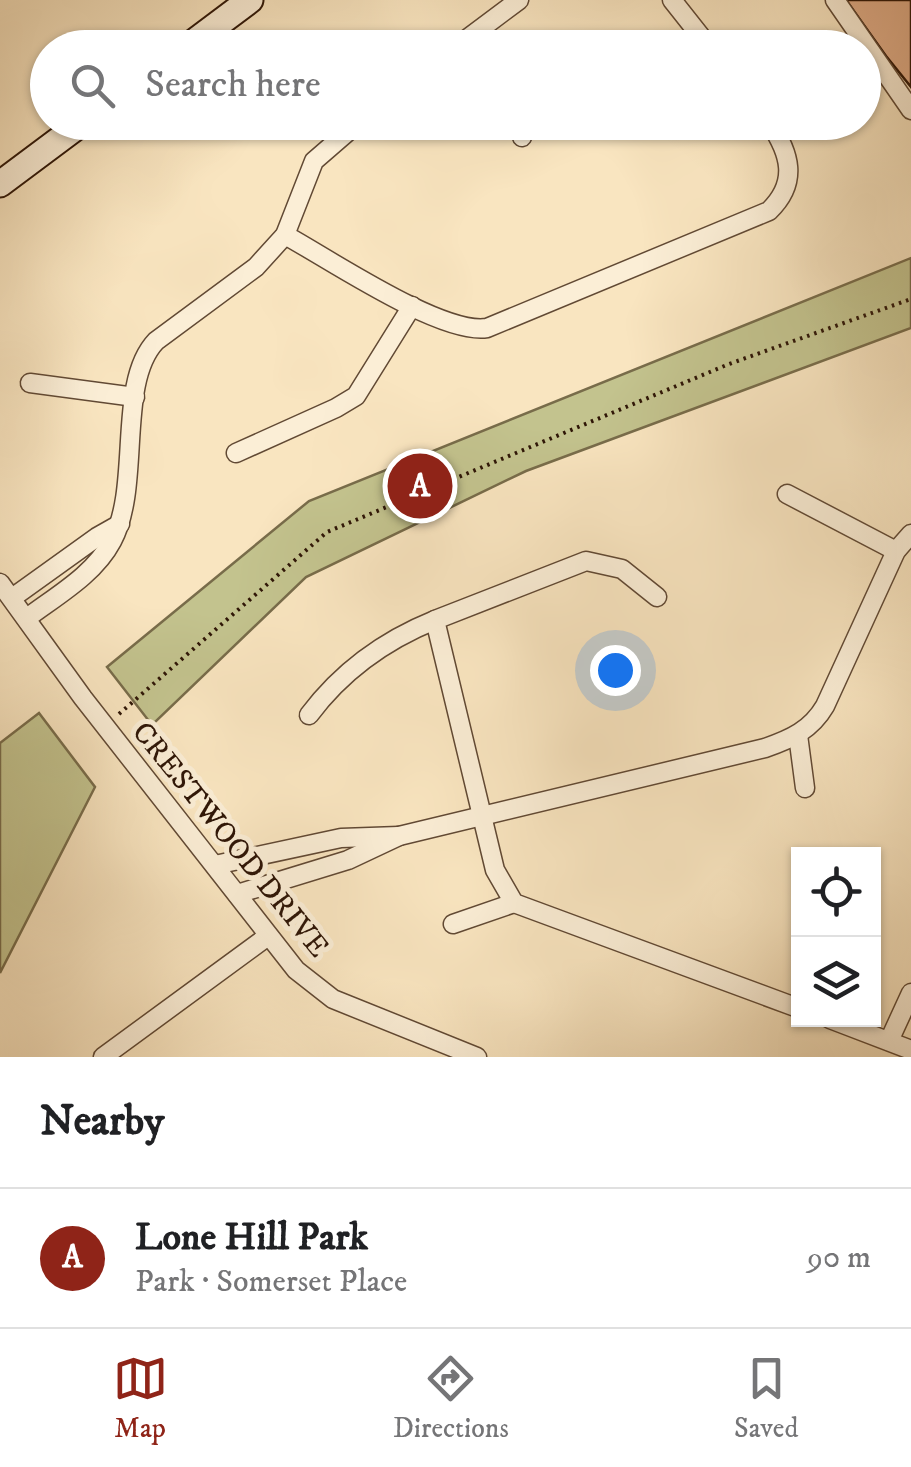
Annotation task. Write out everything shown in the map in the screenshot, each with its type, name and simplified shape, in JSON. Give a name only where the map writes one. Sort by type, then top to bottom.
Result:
[{"type":"street","points":[[210,30],[250,0]]},
{"type":"street","points":[[483,30],[519,0]]},
{"type":"street","points":[[672,0],[696,30]]},
{"type":"street","points":[[834,0],[855,30]]},
{"type":"street","points":[[881,67],[911,110]]},
{"type":"street","points":[[0,184],[59,140]]},
{"type":"street","points":[[27,618],[96,563],[120,524],[129,475],[135,396],[142,362],[150,348],[236,284],[285,235],[314,161],[338,140]]},
{"type":"street","points":[[285,235],[412,306],[463,328],[496,326],[769,211],[786,190],[790,171],[780,140]]},
{"type":"street","points":[[236,453],[356,396],[412,306]]},
{"type":"street","points":[[30,383],[135,396]]},
{"type":"street","points":[[787,494],[896,551]]},
{"type":"street","points":[[6,590],[120,524]]},
{"type":"street","points":[[236,894],[348,860],[399,836],[765,748],[798,735],[810,727],[826,706],[896,551],[911,534]]},
{"type":"street","points":[[309,715],[353,667],[404,632],[586,561],[622,570],[657,597]]},
{"type":"street","name":"CRESTWOOD DRIVE","points":[[6,590],[105,726],[296,970],[333,999],[478,1057]]},
{"type":"street","points":[[434,620],[495,870],[514,904]]},
{"type":"street","points":[[798,735],[805,788]]},
{"type":"street","points":[[215,865],[341,838],[399,836]]},
{"type":"street","points":[[453,924],[514,904],[791,1005]]},
{"type":"street","points":[[104,1057],[268,936]]},
{"type":"street","points":[[889,1041],[911,993]]},
{"type":"street","points":[[850,1027],[911,1050]]},
{"type":"path","points":[[105,726],[328,532],[729,364],[911,299]]},
{"type":"green space","points":[[911,258],[911,328],[526,471],[306,577],[152,725],[107,667],[309,501]]},
{"type":"green space","points":[[39,713],[95,787],[0,973],[0,743]]},
{"type":"building","points":[[846,0],[911,0],[911,87],[881,49],[881,30],[867,30]]},
{"type":"place","name":"Lone Hill Park","points":[[420,486]]}]
